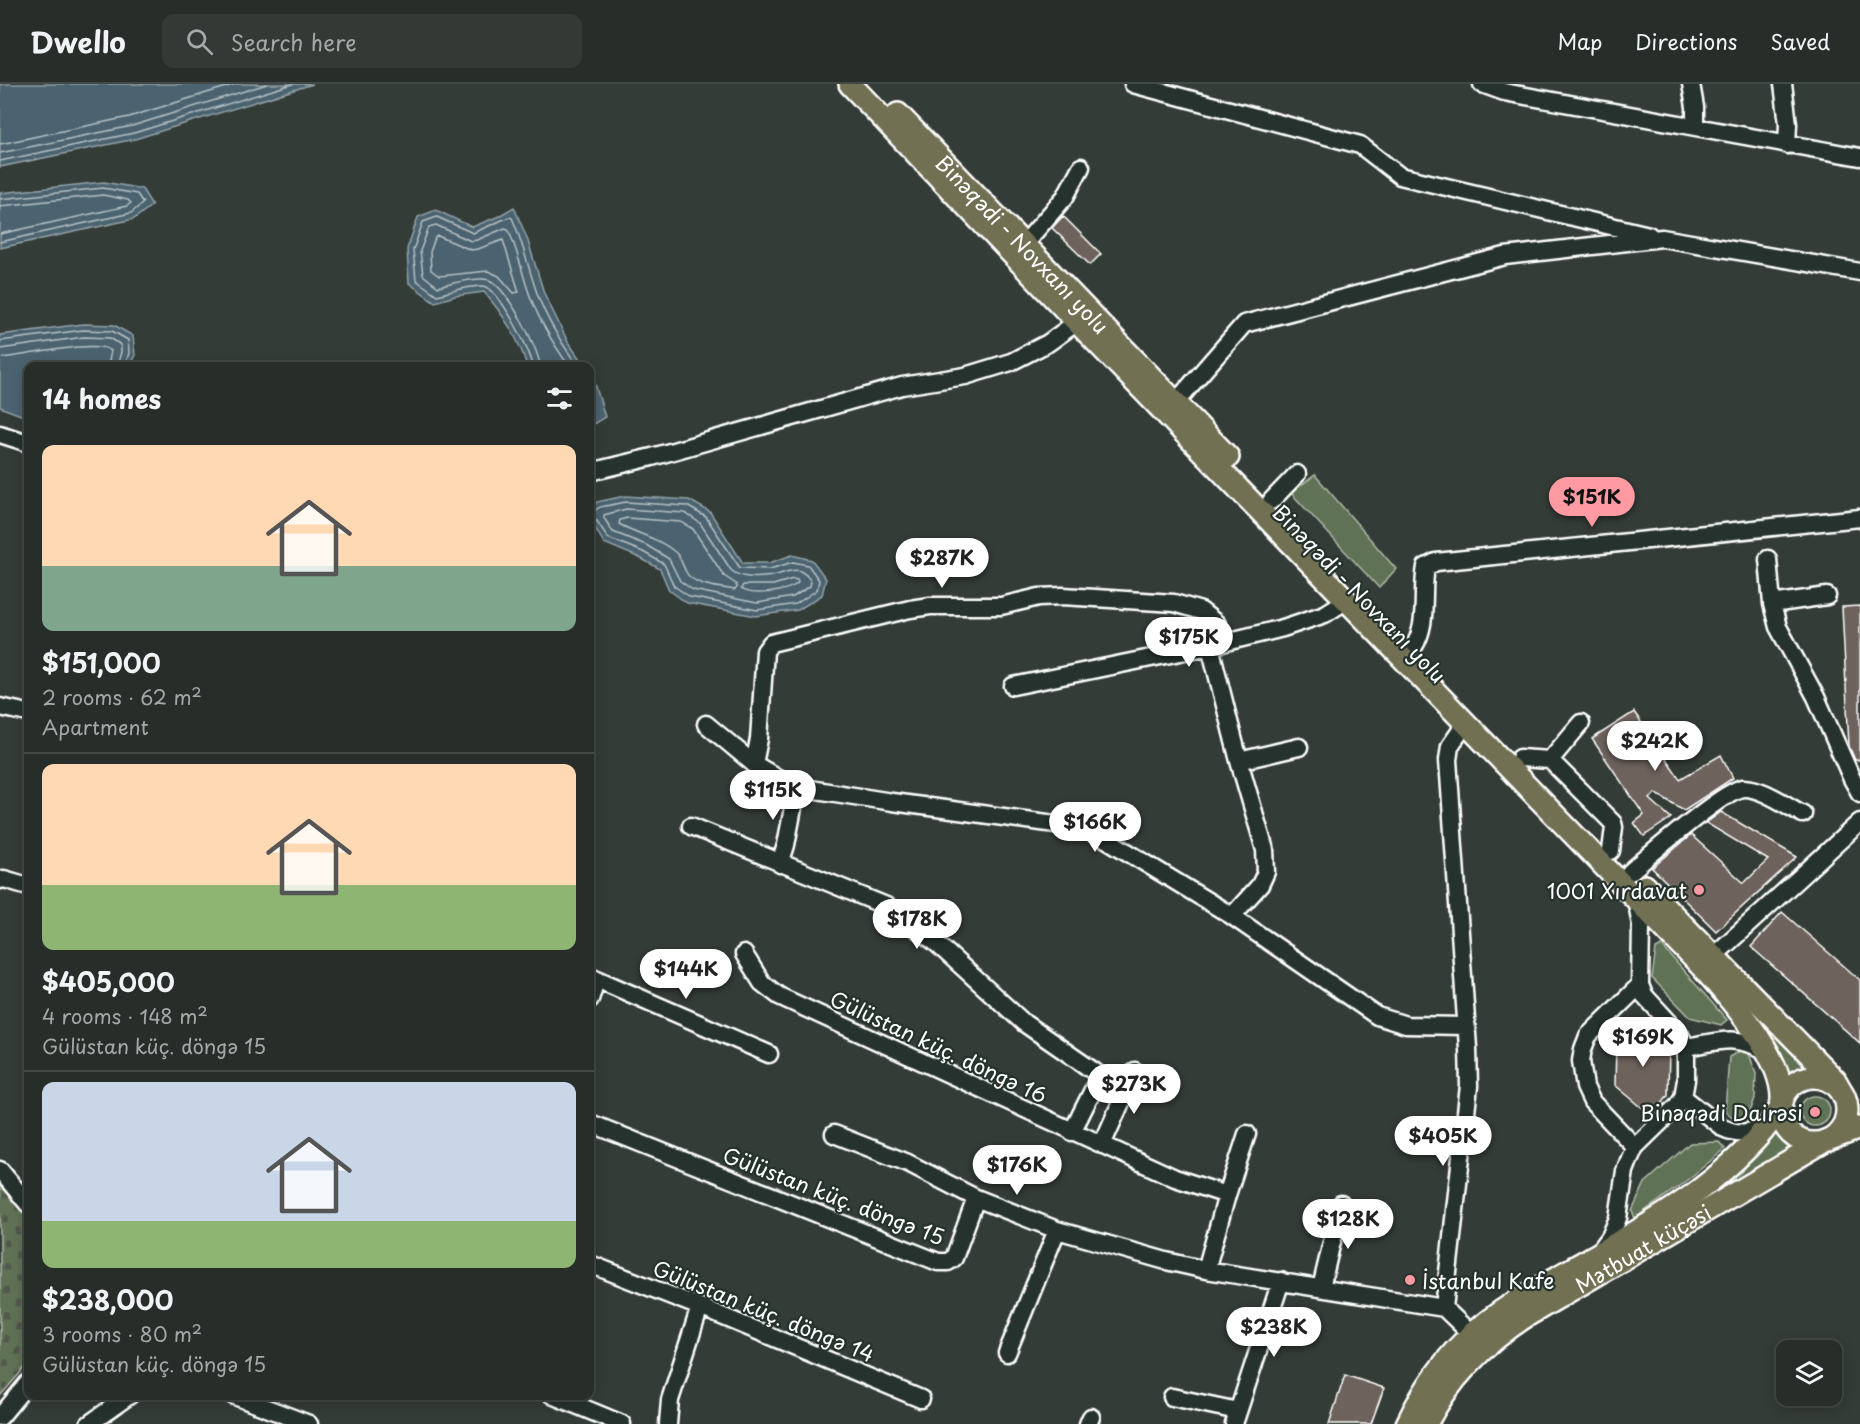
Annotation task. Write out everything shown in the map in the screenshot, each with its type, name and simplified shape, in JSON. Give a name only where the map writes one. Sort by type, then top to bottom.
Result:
[{"type":"main road","points":[[850,84],[1077,322],[1636,898],[1708,961],[1767,1051],[1779,1083],[1783,1121],[1793,1136],[1808,1143],[1825,1141],[1838,1133],[1846,1119],[1847,1112],[1838,1085],[1796,1083],[1786,1092],[1782,1104]]},
{"type":"main road","name":"Binəqədi - Novxanı yolu","points":[[872,86],[1611,851],[1708,961],[1838,1085]]},
{"type":"main road","name":"Mətbuat küçəsi","points":[[1407,1424],[1416,1404],[1433,1378],[1471,1334],[1519,1300],[1597,1255],[1694,1193],[1730,1165],[1768,1125],[1782,1104]]},
{"type":"main road","name":"Mətbuat küçəsi","points":[[1426,1424],[1448,1387],[1465,1366],[1505,1330],[1825,1141],[1860,1128]]},
{"type":"street","points":[[1133,84],[1360,145],[1400,176],[1662,238],[1860,272]]},
{"type":"street","points":[[1482,84],[1504,92],[1860,157]]},
{"type":"street","points":[[1691,84],[1695,107],[1695,126]]},
{"type":"street","points":[[1783,84],[1788,124],[1787,145]]},
{"type":"street","points":[[1024,244],[1065,197],[1081,167]]},
{"type":"street","points":[[1176,402],[1244,324],[1505,256],[1662,238]]},
{"type":"street","points":[[594,471],[652,457],[902,386],[965,376],[1011,362],[1048,343],[1077,322]]},
{"type":"street","points":[[0,434],[24,442]]},
{"type":"street","points":[[1271,501],[1297,474]]},
{"type":"street","points":[[1413,648],[1420,638],[1423,625],[1426,567],[1436,562],[1860,518]]},
{"type":"street","points":[[1768,559],[1772,604],[1778,627],[1816,697],[1860,793]]},
{"type":"street","points":[[754,764],[759,739],[765,651],[771,643],[930,606],[1001,606],[1039,597],[1063,596],[1174,603],[1192,608],[1201,611],[1217,624],[1216,644],[1239,761],[1265,850],[1266,872],[1260,885],[1232,916]]},
{"type":"street","points":[[1772,604],[1827,596]]},
{"type":"street","points":[[1012,686],[1216,644],[1304,622],[1325,614],[1347,600]]},
{"type":"street","points":[[0,707],[24,712]]},
{"type":"street","points":[[1444,1308],[1469,1086],[1448,760],[1450,746],[1466,723]]},
{"type":"street","points":[[1550,760],[1581,723]]},
{"type":"street","points":[[706,724],[754,764],[797,787],[1088,830],[1232,916],[1377,1016],[1406,1025],[1466,1026]]},
{"type":"street","points":[[1239,761],[1299,747]]},
{"type":"street","points":[[1520,758],[1550,760],[1613,822],[1611,851]]},
{"type":"street","points":[[780,864],[797,787]]},
{"type":"street","points":[[1630,872],[1733,790],[1744,788],[1759,791],[1803,814]]},
{"type":"street","points":[[1708,961],[1860,822]]},
{"type":"street","points":[[691,826],[886,906],[935,942],[1024,1023],[1095,1072],[1098,1077],[1096,1084],[1072,1132]]},
{"type":"street","points":[[2,880],[24,885]]},
{"type":"street","points":[[1597,1255],[1610,1237],[1618,1218],[1624,1171],[1635,1147],[1683,1097],[1686,1080],[1686,1047],[1678,1033],[1644,995],[1640,985],[1641,925],[1636,898]]},
{"type":"street","name":"Gülüstan küç. döngə 16","points":[[744,954],[762,983],[779,996],[1175,1178],[1227,1195]]},
{"type":"street","points":[[594,978],[768,1054]]},
{"type":"street","points":[[1635,1147],[1592,1102],[1585,1088],[1581,1061],[1588,1036],[1640,985]]},
{"type":"street","points":[[1686,1047],[1737,1040],[1750,1042],[1767,1051]]},
{"type":"street","points":[[1102,1145],[1136,1071]]},
{"type":"street","points":[[1683,1097],[1723,1128],[1731,1131],[1745,1133],[1768,1125]]},
{"type":"street","name":"Gülüstan küç. döngə 15","points":[[594,1125],[938,1262],[948,1263],[954,1258],[976,1198]]},
{"type":"street","points":[[834,1134],[908,1163],[976,1198],[1057,1230],[1166,1262],[1444,1308],[1471,1334]]},
{"type":"street","points":[[1206,1270],[1247,1134]]},
{"type":"street","points":[[0,1170],[24,1199]]},
{"type":"street","points":[[1321,1288],[1341,1204]]},
{"type":"street","points":[[1007,1353],[1057,1230]]},
{"type":"street","name":"Gülüstan küç. döngə 14","points":[[594,1266],[921,1399]]},
{"type":"street","points":[[1172,1397],[1236,1418],[1281,1281]]},
{"type":"street","points":[[668,1424],[669,1400],[700,1307]]},
{"type":"street","points":[[0,1417],[24,1388]]},
{"type":"street","points":[[89,1424],[123,1400]]},
{"type":"street","points":[[245,1400],[309,1424]]},
{"type":"street","points":[[564,1400],[622,1424]]},
{"type":"green space","points":[[1315,475],[1396,569],[1379,588],[1291,493]]},
{"type":"green space","points":[[1662,946],[1727,1020],[1721,1025],[1690,1017],[1652,978],[1656,949]]},
{"type":"green space","points":[[1735,991],[1808,1068],[1795,1073],[1788,1079]]},
{"type":"green space","points":[[1742,1050],[1748,1051],[1756,1073],[1755,1098],[1746,1123],[1740,1123],[1725,1111],[1729,1057]]},
{"type":"green space","name":"Binəqədi Dairəsi","points":[[1815,1096],[1821,1097],[1829,1105],[1829,1117],[1821,1125],[1815,1126],[1809,1125],[1801,1117],[1800,1111],[1801,1105],[1809,1097]]},
{"type":"green space","points":[[1777,1126],[1788,1141],[1796,1146],[1704,1199]]},
{"type":"green space","points":[[1719,1142],[1725,1149],[1635,1218],[1632,1211],[1645,1183],[1690,1143]]},
{"type":"green space","points":[[0,1181],[24,1214],[24,1369],[0,1396]]},
{"type":"water","points":[[0,84],[313,84],[135,139],[0,167]]},
{"type":"water","points":[[104,182],[142,189],[152,205],[134,219],[0,248],[0,193]]},
{"type":"water","points":[[514,207],[527,238],[544,293],[568,342],[582,362],[526,362],[510,327],[484,292],[455,296],[435,302],[409,283],[407,249],[418,217],[436,210],[472,227]]},
{"type":"water","points":[[83,324],[114,325],[133,336],[135,355],[132,362],[24,362],[24,416],[0,407],[0,335]]},
{"type":"water","points":[[594,380],[605,417],[594,424]]},
{"type":"water","points":[[625,496],[689,500],[710,512],[743,563],[769,563],[792,555],[812,560],[826,579],[822,595],[798,610],[756,616],[687,603],[669,590],[660,569],[604,543],[594,527],[594,505]]},
{"type":"building","points":[[1063,216],[1101,254],[1090,265],[1052,228]]},
{"type":"building","points":[[1860,606],[1860,760],[1855,760],[1849,746],[1842,607]]},
{"type":"building","points":[[1634,712],[1680,779],[1721,755],[1733,778],[1684,810],[1655,793],[1650,799],[1671,818],[1644,836],[1634,823],[1644,815],[1592,739]]},
{"type":"building","points":[[1721,812],[1797,857],[1716,931],[1652,868],[1691,835],[1744,883],[1768,860],[1706,823]]},
{"type":"building","points":[[1782,912],[1860,980],[1860,1043],[1751,947]]},
{"type":"building","points":[[1647,1022],[1669,1048],[1668,1095],[1652,1116],[1615,1085],[1616,1045]]},
{"type":"building","points":[[1345,1375],[1384,1388],[1371,1424],[1329,1424]]},
{"type":"place","name":"1001 Xırdavat","points":[[1699,890]]},
{"type":"place","name":"Binəqədi Dairəsi","points":[[1815,1112]]},
{"type":"place","name":"İstanbul Kafe","points":[[1410,1280]]}]
